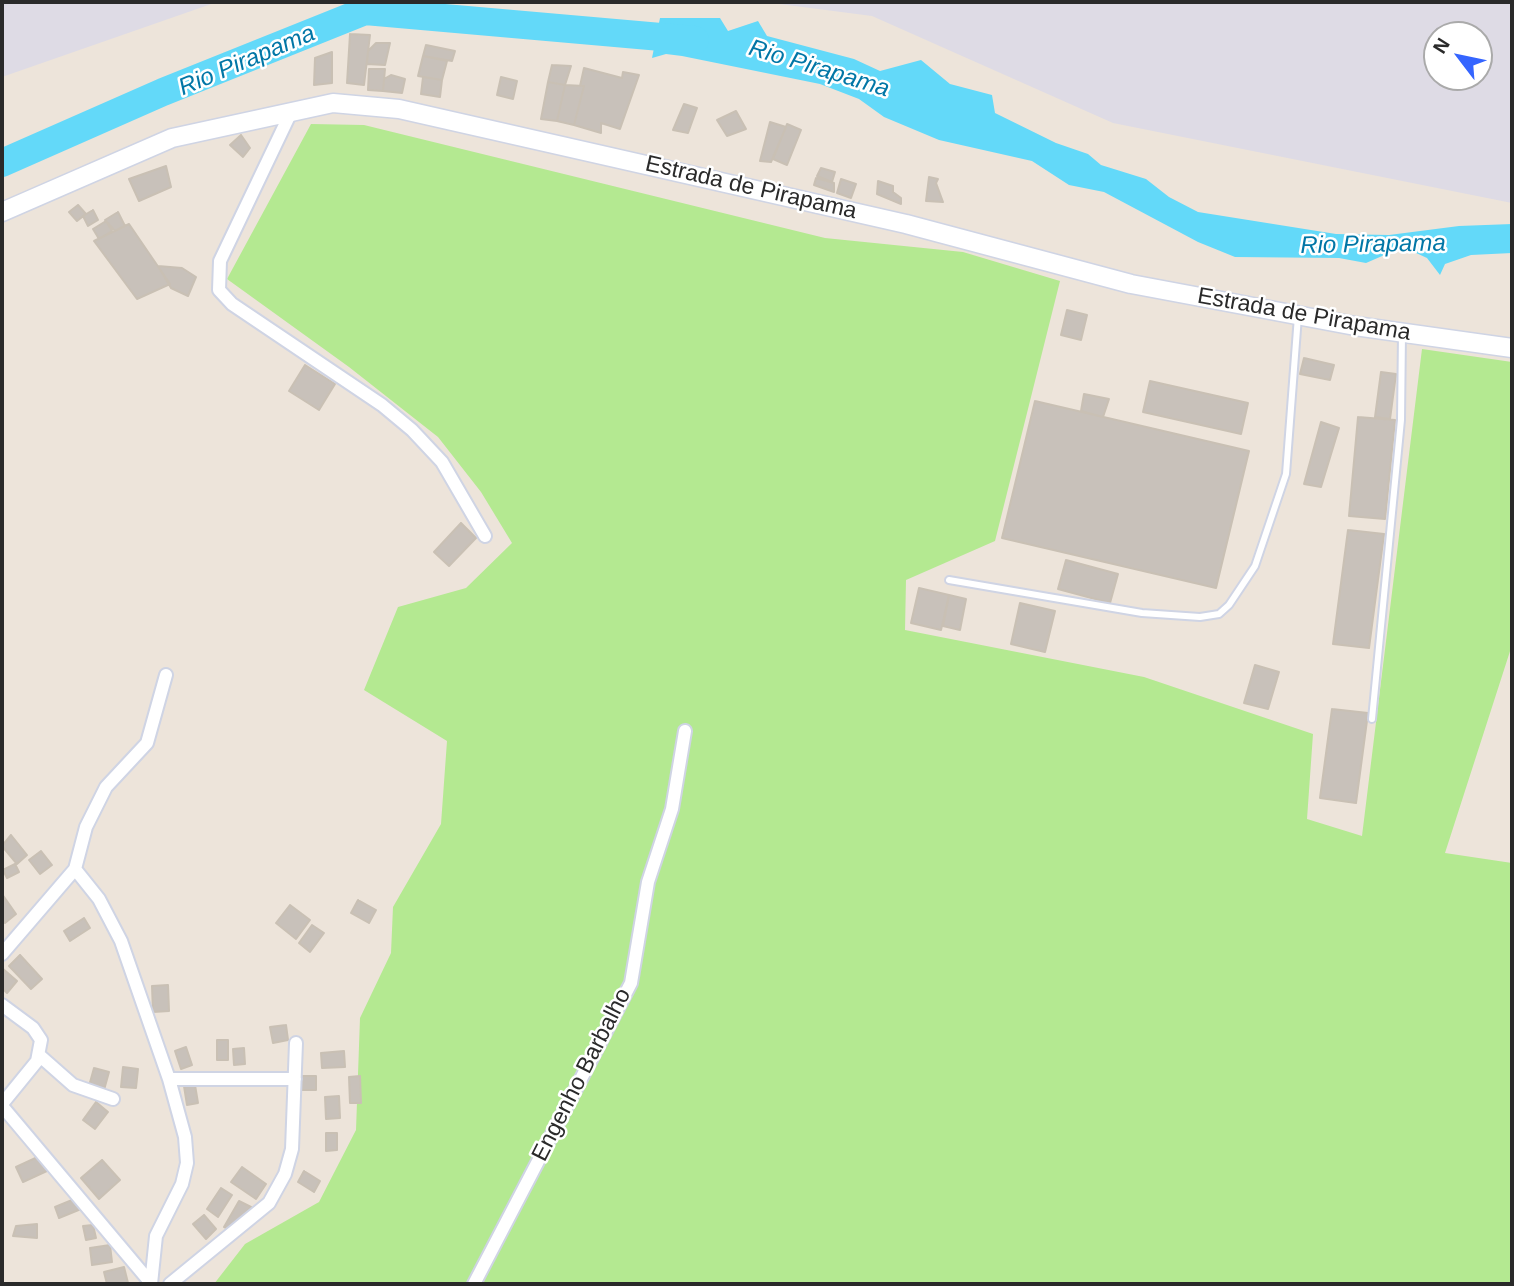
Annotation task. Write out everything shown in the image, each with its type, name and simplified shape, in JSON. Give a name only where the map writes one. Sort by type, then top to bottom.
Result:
[{"type":"main road","name":"Estrada de Pirapama","points":[[2,212],[172,138],[333,103],[399,108],[906,224],[1131,284],[1298,316],[1512,348]]},
{"type":"street","points":[[292,110],[220,261],[219,290],[232,304],[383,405],[412,430],[442,462],[485,536]]},
{"type":"street","points":[[2,954],[75,869],[86,827],[106,787],[148,743],[166,675]]},
{"type":"street","name":"Engenho Barbalho","points":[[474,1284],[631,983],[648,881],[672,809],[685,732]]},
{"type":"street","points":[[75,869],[99,899],[121,942],[169,1079],[185,1137],[187,1163],[182,1184],[156,1236],[150,1283]]},
{"type":"street","points":[[2,1005],[37,1033],[41,1040],[39,1055],[2,1105],[150,1283]]},
{"type":"street","points":[[170,1284],[270,1203],[285,1174],[292,1149],[296,1043]]},
{"type":"street","points":[[39,1055],[73,1085],[113,1099]]},
{"type":"street","points":[[169,1079],[295,1079]]},
{"type":"lane","points":[[949,580],[1142,613],[1200,617],[1219,614],[1229,605],[1255,566],[1286,474],[1298,316]]},
{"type":"lane","points":[[1372,719],[1402,409],[1402,332]]},
{"type":"shaded area","points":[[2,2],[217,2],[2,77]]},
{"type":"shaded area","points":[[764,2],[1512,2],[1512,203],[1113,123],[872,16]]},
{"type":"green space","points":[[311,124],[364,125],[825,238],[963,252],[1060,281],[995,541],[906,580],[905,630],[1144,677],[1313,734],[1307,819],[1362,836],[1422,349],[1512,362],[1512,645],[1445,853],[1512,863],[1512,1284],[214,1284],[245,1244],[319,1202],[356,1130],[360,1018],[391,953],[393,907],[441,824],[447,741],[364,690],[398,607],[466,588],[512,543],[481,492],[438,437],[349,367],[227,279]]},
{"type":"water","points":[[660,18],[720,18],[728,31],[758,21],[767,36],[854,59],[880,71],[921,60],[950,84],[992,95],[995,113],[1056,143],[1088,154],[1101,165],[1146,179],[1169,197],[1198,212],[1336,234],[1389,235],[1459,226],[1512,224],[1512,253],[1471,255],[1445,264],[1440,275],[1427,258],[1403,247],[1366,263],[1339,258],[1235,257],[1198,242],[1104,192],[1069,185],[1032,161],[939,140],[884,117],[859,99],[820,84],[682,56],[666,54],[652,58]]},
{"type":"building","points":[[350,34],[370,35],[364,85],[347,83]]},
{"type":"building","points":[[376,43],[390,43],[385,65],[367,64],[368,51]]},
{"type":"building","points":[[426,45],[455,51],[452,61],[423,56]]},
{"type":"building","points":[[332,52],[332,83],[314,85],[315,58]]},
{"type":"building","points":[[423,56],[447,61],[442,80],[418,76]]},
{"type":"building","points":[[552,65],[571,66],[565,85],[548,82]]},
{"type":"building","points":[[584,68],[622,78],[623,72],[639,75],[620,129],[601,123],[601,133],[574,125],[584,86],[580,86]]},
{"type":"building","points":[[369,69],[385,69],[383,91],[368,90]]},
{"type":"building","points":[[391,75],[405,79],[402,93],[383,91],[384,79]]},
{"type":"building","points":[[423,77],[442,80],[440,97],[421,94]]},
{"type":"building","points":[[501,77],[517,81],[513,99],[497,95]]},
{"type":"building","points":[[548,82],[565,85],[557,121],[541,119]]},
{"type":"building","points":[[565,85],[584,86],[574,125],[557,121]]},
{"type":"building","points":[[684,104],[697,108],[688,133],[673,130]]},
{"type":"building","points":[[736,111],[746,129],[727,136],[717,120]]},
{"type":"building","points":[[770,122],[786,127],[771,162],[760,161]]},
{"type":"building","points":[[787,124],[801,130],[787,165],[773,159]]},
{"type":"building","points":[[241,135],[250,148],[243,157],[230,145]]},
{"type":"building","points":[[166,166],[171,187],[139,201],[129,179]]},
{"type":"building","points":[[821,168],[835,172],[832,182],[817,176]]},
{"type":"building","points":[[929,177],[938,179],[936,183],[943,202],[926,201]]},
{"type":"building","points":[[816,178],[834,183],[834,192],[814,185]]},
{"type":"building","points":[[841,179],[856,184],[851,198],[837,193]]},
{"type":"building","points":[[878,181],[893,186],[893,192],[901,198],[901,204],[877,194]]},
{"type":"building","points":[[78,205],[86,214],[77,221],[69,212]]},
{"type":"building","points":[[93,210],[98,220],[88,226],[83,216]]},
{"type":"building","points":[[118,212],[125,226],[115,231],[105,220]]},
{"type":"building","points":[[106,221],[112,231],[99,239],[93,229]]},
{"type":"building","points":[[129,224],[170,284],[137,299],[94,241]]},
{"type":"building","points":[[158,266],[182,268],[196,277],[188,296],[171,288]]},
{"type":"building","points":[[1067,310],[1087,315],[1081,340],[1061,335]]},
{"type":"building","points":[[1304,358],[1334,365],[1330,380],[1300,374]]},
{"type":"building","points":[[305,365],[335,384],[319,410],[289,391]]},
{"type":"building","points":[[1381,372],[1396,374],[1390,419],[1375,417]]},
{"type":"building","points":[[1150,381],[1248,403],[1241,434],[1143,412]]},
{"type":"building","points":[[1084,394],[1109,399],[1103,417],[1081,411]]},
{"type":"building","points":[[1035,401],[1249,451],[1216,588],[1002,538]]},
{"type":"building","points":[[1358,417],[1395,420],[1385,519],[1349,516]]},
{"type":"building","points":[[1321,422],[1339,428],[1321,487],[1304,484]]},
{"type":"building","points":[[461,523],[476,538],[449,566],[434,552]]},
{"type":"building","points":[[1348,530],[1384,534],[1369,648],[1333,644]]},
{"type":"building","points":[[1066,560],[1118,574],[1110,603],[1058,589]]},
{"type":"building","points":[[919,588],[949,595],[941,630],[911,623]]},
{"type":"building","points":[[949,595],[966,599],[960,630],[943,626]]},
{"type":"building","points":[[1020,603],[1055,611],[1045,652],[1011,644]]},
{"type":"building","points":[[1255,665],[1279,672],[1268,709],[1244,703]]},
{"type":"building","points":[[1332,709],[1368,713],[1356,803],[1320,798]]},
{"type":"building","points":[[11,835],[27,855],[17,864],[2,846]]},
{"type":"building","points":[[41,851],[52,865],[40,874],[29,860]]},
{"type":"building","points":[[15,864],[19,872],[7,878],[3,870]]},
{"type":"building","points":[[2,894],[16,914],[5,923],[2,919]]},
{"type":"building","points":[[358,900],[376,910],[369,923],[351,913]]},
{"type":"building","points":[[290,905],[310,920],[296,939],[276,923]]},
{"type":"building","points":[[84,918],[90,928],[70,941],[64,931]]},
{"type":"building","points":[[312,925],[324,933],[310,952],[299,943]]},
{"type":"building","points":[[20,955],[42,979],[31,989],[9,966]]},
{"type":"building","points":[[2,968],[17,981],[7,993],[2,988]]},
{"type":"building","points":[[168,985],[169,1011],[153,1012],[152,986]]},
{"type":"building","points":[[286,1025],[288,1040],[273,1043],[270,1027]]},
{"type":"building","points":[[217,1040],[228,1040],[228,1060],[217,1060]]},
{"type":"building","points":[[186,1047],[192,1065],[181,1069],[175,1051]]},
{"type":"building","points":[[244,1048],[245,1064],[234,1065],[233,1049]]},
{"type":"building","points":[[344,1051],[345,1067],[322,1068],[321,1053]]},
{"type":"building","points":[[123,1067],[138,1069],[136,1088],[121,1087]]},
{"type":"building","points":[[94,1068],[109,1072],[104,1090],[89,1086]]},
{"type":"building","points":[[301,1076],[316,1076],[316,1090],[301,1090]]},
{"type":"building","points":[[360,1076],[361,1103],[350,1103],[349,1077]]},
{"type":"building","points":[[195,1085],[198,1103],[187,1105],[184,1086]]},
{"type":"building","points":[[339,1096],[340,1118],[326,1119],[325,1097]]},
{"type":"building","points":[[96,1102],[108,1112],[95,1129],[83,1120]]},
{"type":"building","points":[[326,1133],[337,1133],[337,1150],[326,1151]]},
{"type":"building","points":[[42,1155],[49,1170],[23,1182],[16,1167]]},
{"type":"building","points":[[102,1160],[120,1180],[99,1199],[81,1178]]},
{"type":"building","points":[[242,1167],[266,1184],[256,1199],[231,1182]]},
{"type":"building","points":[[304,1171],[320,1181],[314,1192],[298,1182]]},
{"type":"building","points":[[221,1188],[232,1195],[218,1217],[207,1209]]},
{"type":"building","points":[[77,1198],[81,1209],[59,1218],[55,1207]]},
{"type":"building","points":[[239,1201],[251,1207],[231,1230],[224,1227]]},
{"type":"building","points":[[204,1215],[216,1229],[206,1239],[193,1224]]},
{"type":"building","points":[[37,1224],[37,1238],[13,1236],[16,1226]]},
{"type":"building","points":[[93,1225],[96,1238],[86,1240],[83,1226]]},
{"type":"building","points":[[110,1245],[112,1262],[92,1265],[90,1248]]},
{"type":"building","points":[[124,1267],[128,1283],[107,1284],[104,1272]]},
{"type":"waterway","name":"Rio Pirapama","points":[[2,163],[163,92],[365,11],[695,40]]}]
